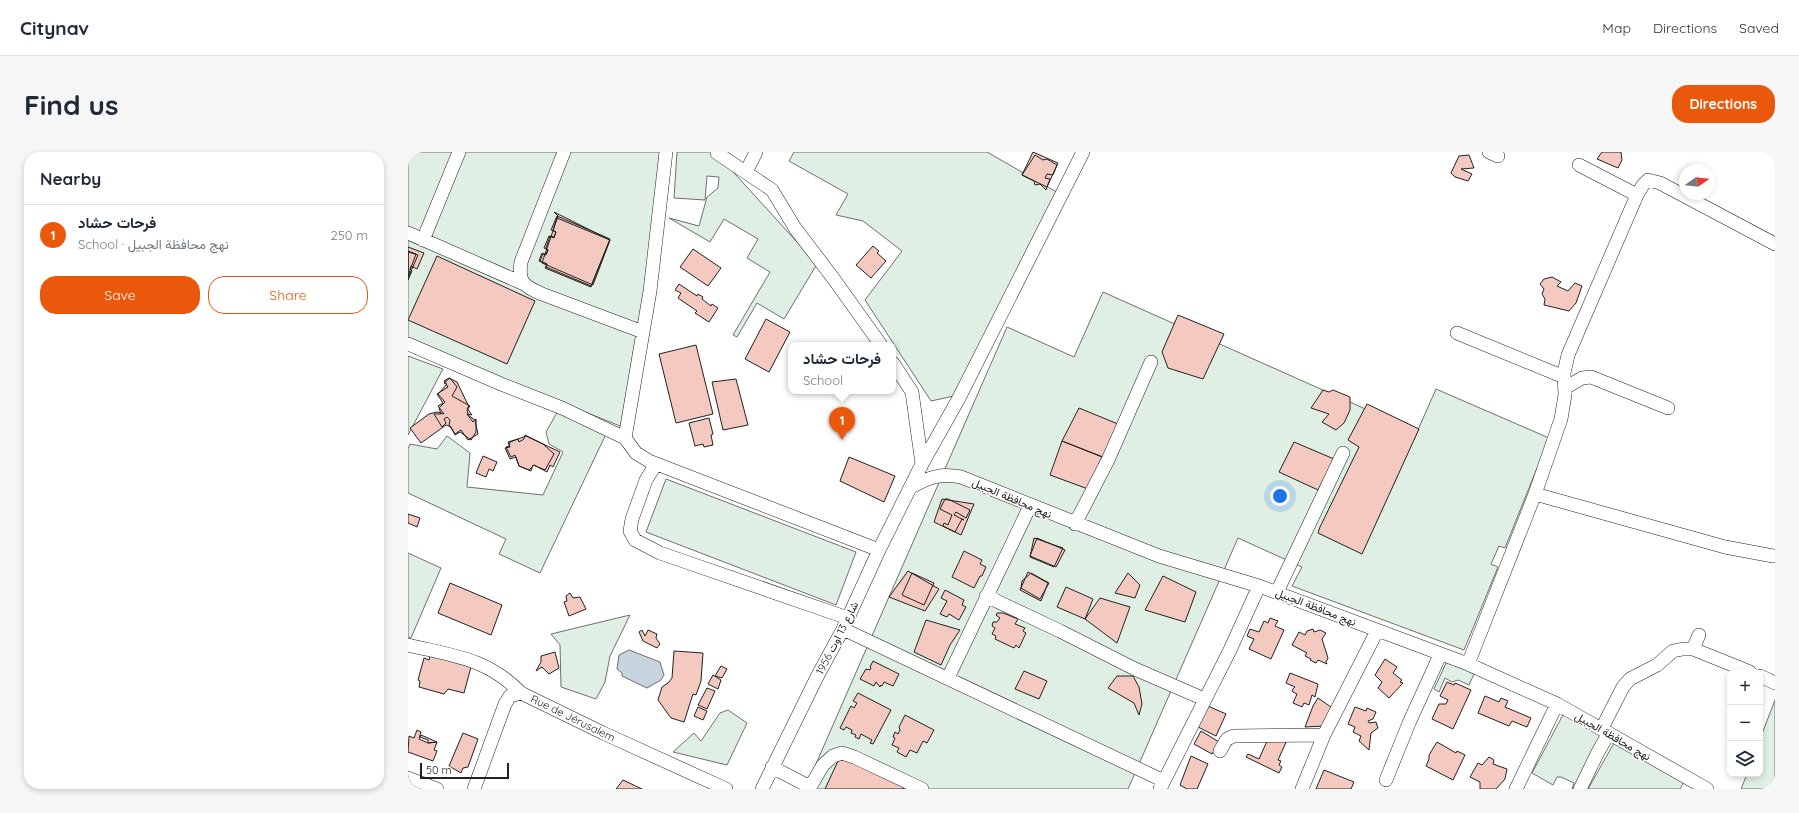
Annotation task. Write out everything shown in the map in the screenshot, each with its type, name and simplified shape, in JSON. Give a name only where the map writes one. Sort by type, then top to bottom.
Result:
[{"type":"street","points":[[423,240],[459,152]]},
{"type":"street","points":[[522,283],[520,274],[521,262],[564,152]]},
{"type":"street","points":[[625,438],[643,332],[666,152]]},
{"type":"street","points":[[746,172],[756,152]]},
{"type":"street","name":"شارع 13 اوت 1956","points":[[762,789],[818,675],[845,624],[879,550],[922,464],[959,398],[1083,152]]},
{"type":"street","points":[[717,153],[772,190],[795,228],[879,342]]},
{"type":"street","points":[[1579,165],[1637,195]]},
{"type":"street","points":[[1468,664],[1535,494],[1561,419],[1568,355],[1643,184],[1648,180],[1660,183],[1775,244]]},
{"type":"street","points":[[408,233],[522,283],[542,294],[643,332]]},
{"type":"street","points":[[1457,334],[1565,382],[1591,377],[1668,408]]},
{"type":"street","points":[[408,344],[501,384],[562,408],[625,438],[636,453],[656,464],[879,550]]},
{"type":"street","points":[[1075,524],[1108,460],[1151,362]]},
{"type":"street","points":[[896,368],[912,392],[922,464]]},
{"type":"street","points":[[1277,592],[1343,453]]},
{"type":"street","points":[[656,464],[646,480],[632,519],[630,531],[635,540],[660,553],[845,624],[948,678],[1051,728],[1162,785],[1230,650],[1259,586]]},
{"type":"street","name":"نهج محافظة الجبيل","points":[[911,487],[927,478],[948,474],[961,477],[1030,506],[1158,556],[1277,592],[1440,655],[1468,664],[1557,704],[1707,789]]},
{"type":"street","points":[[1535,494],[1726,547],[1773,556]]},
{"type":"street","points":[[948,678],[1030,506]]},
{"type":"street","points":[[986,596],[1135,669],[1204,699]]},
{"type":"street","points":[[1302,789],[1324,735],[1377,631]]},
{"type":"street","points":[[1692,649],[1699,635]]},
{"type":"street","points":[[408,645],[476,662],[500,674],[521,693]]},
{"type":"street","points":[[1580,789],[1598,752],[1623,687],[1630,679],[1657,665],[1673,651],[1683,649],[1692,649],[1742,669]]},
{"type":"street","points":[[1386,780],[1409,722],[1440,655]]},
{"type":"street","points":[[1763,677],[1775,683]]},
{"type":"street","name":"Rue de Jérusalem","points":[[474,789],[506,704],[510,696],[521,693],[603,733],[726,789]]},
{"type":"street","points":[[1516,789],[1557,704]]},
{"type":"street","points":[[1220,751],[1227,739],[1234,736],[1324,735]]},
{"type":"street","points":[[772,767],[809,788],[823,765],[833,756],[842,753],[854,756],[922,789]]},
{"type":"street","points":[[408,778],[437,789]]},
{"type":"green space","points":[[408,152],[665,152],[646,351],[620,426],[408,341]]},
{"type":"green space","points":[[677,152],[715,152],[817,264],[784,319],[757,303],[737,337],[733,335],[770,272],[747,258],[758,239],[724,219],[710,242],[669,218],[699,226],[707,197],[718,188],[719,177],[707,176],[705,200],[674,198]]},
{"type":"green space","points":[[794,152],[987,152],[1067,198],[954,396],[931,401],[896,347],[896,342],[892,342],[865,300],[902,251],[863,221],[836,215],[848,194],[789,161]]},
{"type":"green space","points":[[1103,292],[1417,432],[1436,389],[1549,438],[1505,548],[1499,546],[1491,564],[1498,567],[1464,650],[1292,586],[1302,567],[1238,538],[1128,789],[805,789],[1007,327],[1074,357]]},
{"type":"green space","points":[[408,356],[443,369],[408,435]]},
{"type":"green space","points":[[559,409],[606,434],[540,573],[499,554],[506,539],[408,493],[408,449],[410,444],[437,449],[447,436],[470,453],[467,487],[543,495],[563,452],[549,444],[546,432]]},
{"type":"green space","points":[[666,479],[856,552],[836,605],[646,532]]},
{"type":"green space","points":[[408,553],[441,568],[411,638],[408,637]]},
{"type":"green space","points":[[630,615],[610,656],[605,682],[596,699],[561,687],[560,645],[551,634]]},
{"type":"green space","points":[[1447,661],[1474,674],[1469,685],[1458,680],[1452,682],[1445,678],[1439,692],[1434,689]]},
{"type":"green space","points":[[1775,700],[1775,789],[1741,789],[1746,777],[1763,777],[1763,731]]},
{"type":"green space","points":[[728,710],[747,723],[727,765],[673,752],[694,733],[701,741],[720,713]]},
{"type":"green space","points":[[1565,711],[1602,736],[1576,789],[1572,789],[1574,783],[1561,777],[1557,777],[1553,785],[1532,773]]},
{"type":"green space","points":[[1614,743],[1684,782],[1680,789],[1588,789]]},
{"type":"shaded area","points":[[629,650],[660,662],[664,675],[661,680],[647,688],[622,676],[622,673],[617,669],[619,655]]},
{"type":"building","points":[[1033,152],[1058,163],[1047,187],[1022,175]]},
{"type":"building","points":[[1602,152],[1621,152],[1622,160],[1618,168],[1597,159]]},
{"type":"building","points":[[1035,155],[1043,160],[1047,159],[1057,165],[1053,175],[1047,174],[1045,178],[1050,179],[1046,190],[1040,184],[1035,185],[1034,181],[1022,175]]},
{"type":"building","points":[[1469,155],[1474,168],[1461,169],[1472,174],[1468,181],[1455,177],[1451,173],[1459,156]]},
{"type":"building","points":[[554,212],[610,240],[593,285],[542,263],[558,216]]},
{"type":"building","points":[[557,216],[610,239],[591,286],[546,267],[547,264],[540,261],[543,254],[546,254],[548,250],[544,248],[549,236],[554,238],[556,232],[551,230]]},
{"type":"building","points":[[557,218],[610,240],[591,287],[545,268],[547,264],[539,261],[542,253],[546,255],[548,250],[546,248],[550,236],[554,237],[556,232],[553,230]]},
{"type":"building","points":[[873,246],[879,251],[877,253],[886,261],[871,278],[856,265]]},
{"type":"building","points":[[408,247],[424,253],[417,269],[411,266],[410,269],[412,271],[408,280]]},
{"type":"building","points":[[693,249],[721,268],[708,286],[680,267]]},
{"type":"building","points":[[408,251],[416,254],[408,276]]},
{"type":"building","points":[[408,252],[418,255],[408,278]]},
{"type":"building","points":[[437,256],[535,301],[507,364],[408,320]]},
{"type":"building","points":[[1552,277],[1561,282],[1557,286],[1568,291],[1575,283],[1582,286],[1576,303],[1569,311],[1544,305],[1545,299],[1542,294],[1544,289],[1540,284],[1544,279]]},
{"type":"building","points":[[679,284],[697,296],[698,294],[703,297],[702,299],[711,306],[712,304],[718,308],[709,322],[695,313],[697,311],[678,298],[681,293],[675,290]]},
{"type":"building","points":[[1178,315],[1224,334],[1203,379],[1168,368],[1162,352]]},
{"type":"building","points":[[766,319],[790,332],[769,372],[745,359]]},
{"type":"building","points":[[696,345],[713,414],[676,423],[659,354]]},
{"type":"building","points":[[449,378],[457,382],[469,407],[467,408],[472,415],[467,414],[473,422],[476,419],[476,432],[471,440],[460,432],[455,435],[451,427],[446,425],[421,443],[410,428],[429,414],[437,412],[444,414],[438,406],[443,403],[437,394],[448,387],[444,381]]},
{"type":"building","points":[[450,378],[457,387],[452,396],[470,406],[467,410],[468,415],[475,420],[478,434],[468,440],[461,430],[455,434],[449,425],[450,420],[447,417],[444,419],[446,423],[442,427],[434,414],[441,414],[439,408],[445,402],[438,394],[447,384],[444,383]]},
{"type":"building","points":[[736,379],[748,425],[723,430],[712,382]]},
{"type":"building","points":[[1323,390],[1329,392],[1333,390],[1350,397],[1350,410],[1344,423],[1336,430],[1322,422],[1329,414],[1311,408]]},
{"type":"building","points":[[1367,404],[1419,429],[1362,554],[1318,533],[1359,447],[1348,440]]},
{"type":"building","points":[[1079,408],[1118,424],[1103,457],[1062,441]]},
{"type":"building","points":[[709,418],[713,434],[711,435],[713,445],[704,447],[703,444],[695,446],[689,423]]},
{"type":"building","points":[[525,435],[543,444],[554,454],[545,470],[533,465],[531,471],[519,466],[516,457],[510,459],[505,448],[510,447],[508,442],[518,439],[519,442],[524,439]]},
{"type":"building","points":[[526,436],[560,452],[553,467],[550,465],[547,472],[534,465],[529,470],[519,466],[515,455],[511,457],[506,447],[509,446],[510,442]]},
{"type":"building","points":[[1062,441],[1102,457],[1088,489],[1050,475]]},
{"type":"building","points":[[1294,442],[1334,459],[1318,490],[1279,472]]},
{"type":"building","points":[[483,456],[497,462],[493,471],[489,469],[486,477],[476,473]]},
{"type":"building","points":[[849,457],[895,476],[884,502],[840,481]]},
{"type":"building","points":[[942,499],[974,504],[961,535],[934,522]]},
{"type":"building","points":[[945,499],[948,499],[970,510],[966,518],[956,512],[954,515],[962,519],[955,532],[943,526],[944,523],[948,525],[952,515],[940,509]]},
{"type":"building","points":[[408,514],[420,518],[417,527],[408,523]]},
{"type":"building","points":[[1034,538],[1063,548],[1054,567],[1030,557]]},
{"type":"building","points":[[1037,538],[1065,550],[1056,567],[1030,556]]},
{"type":"building","points":[[964,551],[982,560],[980,564],[986,567],[974,588],[952,577]]},
{"type":"building","points":[[908,571],[939,589],[925,611],[889,597]]},
{"type":"building","points":[[1028,572],[1048,583],[1041,601],[1020,590]]},
{"type":"building","points":[[912,573],[934,583],[924,605],[902,595]]},
{"type":"building","points":[[1031,573],[1049,583],[1040,599],[1021,588],[1022,581]]},
{"type":"building","points":[[1128,573],[1140,585],[1135,598],[1115,593]]},
{"type":"building","points":[[1163,576],[1196,592],[1185,622],[1145,610]]},
{"type":"building","points":[[450,583],[502,605],[491,635],[438,613]]},
{"type":"building","points":[[1066,587],[1093,599],[1085,619],[1057,607]]},
{"type":"building","points":[[945,590],[964,600],[962,605],[966,607],[959,620],[949,614],[947,617],[940,614],[947,601],[941,598]]},
{"type":"building","points":[[570,593],[573,598],[580,597],[586,609],[569,616],[564,602],[567,601],[566,596]]},
{"type":"building","points":[[1100,598],[1130,607],[1117,643],[1085,619]]},
{"type":"building","points":[[997,613],[1003,613],[1018,619],[1015,624],[1025,628],[1023,631],[1026,633],[1019,648],[1016,645],[1014,648],[995,639],[996,636],[992,634],[995,628],[992,626],[993,622],[997,622],[1000,618],[996,615]]},
{"type":"building","points":[[1270,618],[1278,621],[1275,626],[1284,630],[1271,659],[1249,649],[1254,639],[1247,636],[1250,629],[1259,632],[1264,621],[1268,623]]},
{"type":"building","points":[[926,620],[960,630],[950,645],[941,665],[914,652]]},
{"type":"building","points":[[1313,629],[1314,632],[1320,630],[1326,633],[1322,639],[1328,658],[1326,662],[1327,664],[1318,660],[1316,663],[1310,660],[1311,659],[1305,656],[1307,653],[1292,645],[1299,632],[1305,635],[1307,631]]},
{"type":"building","points":[[642,630],[645,636],[648,630],[657,634],[656,638],[660,644],[657,648],[643,641],[639,632]]},
{"type":"building","points":[[674,651],[703,653],[701,681],[696,695],[693,694],[684,722],[671,718],[658,700],[662,687],[672,678]]},
{"type":"building","points":[[555,652],[559,668],[549,674],[542,667],[536,671],[541,662],[541,656]]},
{"type":"building","points":[[430,655],[471,667],[464,693],[448,689],[444,694],[419,687],[420,681],[418,680],[424,658],[429,660]]},
{"type":"building","points":[[1385,659],[1397,667],[1393,673],[1402,680],[1400,682],[1403,683],[1389,698],[1378,688],[1382,682],[1375,675]]},
{"type":"building","points":[[873,661],[899,674],[893,686],[884,682],[880,687],[876,682],[874,686],[860,679],[866,669],[870,670]]},
{"type":"building","points":[[721,666],[727,669],[722,678],[715,676]]},
{"type":"building","points":[[1024,671],[1047,681],[1039,699],[1015,689]]},
{"type":"building","points":[[1290,673],[1318,684],[1315,697],[1312,695],[1309,705],[1304,703],[1302,707],[1293,703],[1297,694],[1292,690],[1295,687],[1286,683]]},
{"type":"building","points":[[713,675],[721,680],[718,689],[708,684]]},
{"type":"building","points":[[1117,676],[1133,676],[1139,687],[1142,704],[1139,715],[1134,703],[1108,688]]},
{"type":"building","points":[[1447,682],[1454,685],[1455,683],[1471,690],[1453,729],[1432,719],[1439,704],[1446,704],[1448,700],[1440,696]]},
{"type":"building","points":[[707,688],[715,691],[707,709],[698,705]]},
{"type":"building","points":[[858,693],[891,710],[873,744],[870,743],[872,740],[861,734],[859,739],[855,737],[856,735],[851,733],[852,730],[846,727],[844,730],[840,728],[851,706],[854,708],[857,703],[853,701]]},
{"type":"building","points":[[1485,696],[1499,702],[1501,698],[1508,701],[1505,707],[1531,718],[1527,727],[1512,721],[1509,726],[1478,713]]},
{"type":"building","points":[[1318,698],[1331,707],[1325,726],[1305,727],[1313,706]]},
{"type":"building","points":[[1208,706],[1226,714],[1216,736],[1198,727]]},
{"type":"building","points":[[698,707],[707,711],[703,720],[694,716]]},
{"type":"building","points":[[1355,707],[1366,711],[1367,708],[1376,712],[1373,719],[1368,721],[1369,723],[1376,722],[1378,728],[1371,733],[1369,750],[1359,741],[1361,736],[1353,732],[1355,727],[1348,724]]},
{"type":"building","points":[[905,715],[934,730],[927,743],[923,741],[917,753],[910,750],[906,757],[897,752],[899,748],[892,745],[895,738],[893,737],[895,732],[898,734],[900,730],[899,727]]},
{"type":"building","points":[[417,730],[421,732],[419,739],[428,743],[437,742],[434,750],[437,751],[433,761],[408,752],[409,736],[414,738]]},
{"type":"building","points":[[1201,731],[1219,742],[1212,754],[1194,744]]},
{"type":"building","points":[[463,733],[478,739],[468,767],[463,768],[461,773],[449,766]]},
{"type":"building","points":[[421,735],[437,742],[428,743],[428,740],[420,737]]},
{"type":"building","points":[[1287,740],[1278,760],[1281,761],[1279,765],[1282,767],[1279,773],[1246,757],[1248,754],[1259,759],[1267,741]]},
{"type":"building","points":[[1437,742],[1456,753],[1457,751],[1465,755],[1453,780],[1426,766],[1429,755]]},
{"type":"building","points":[[1191,756],[1208,764],[1197,789],[1187,789],[1180,785]]},
{"type":"building","points":[[1489,757],[1494,760],[1493,764],[1507,769],[1505,779],[1496,789],[1480,789],[1480,782],[1470,777],[1478,763],[1482,765]]},
{"type":"building","points":[[846,759],[905,786],[903,789],[825,789],[838,761]]},
{"type":"building","points":[[1324,770],[1354,782],[1351,789],[1316,789]]},
{"type":"building","points":[[623,780],[642,789],[616,789]]},
{"type":"place","name":"فرحات حشاد","points":[[842,440]]}]
